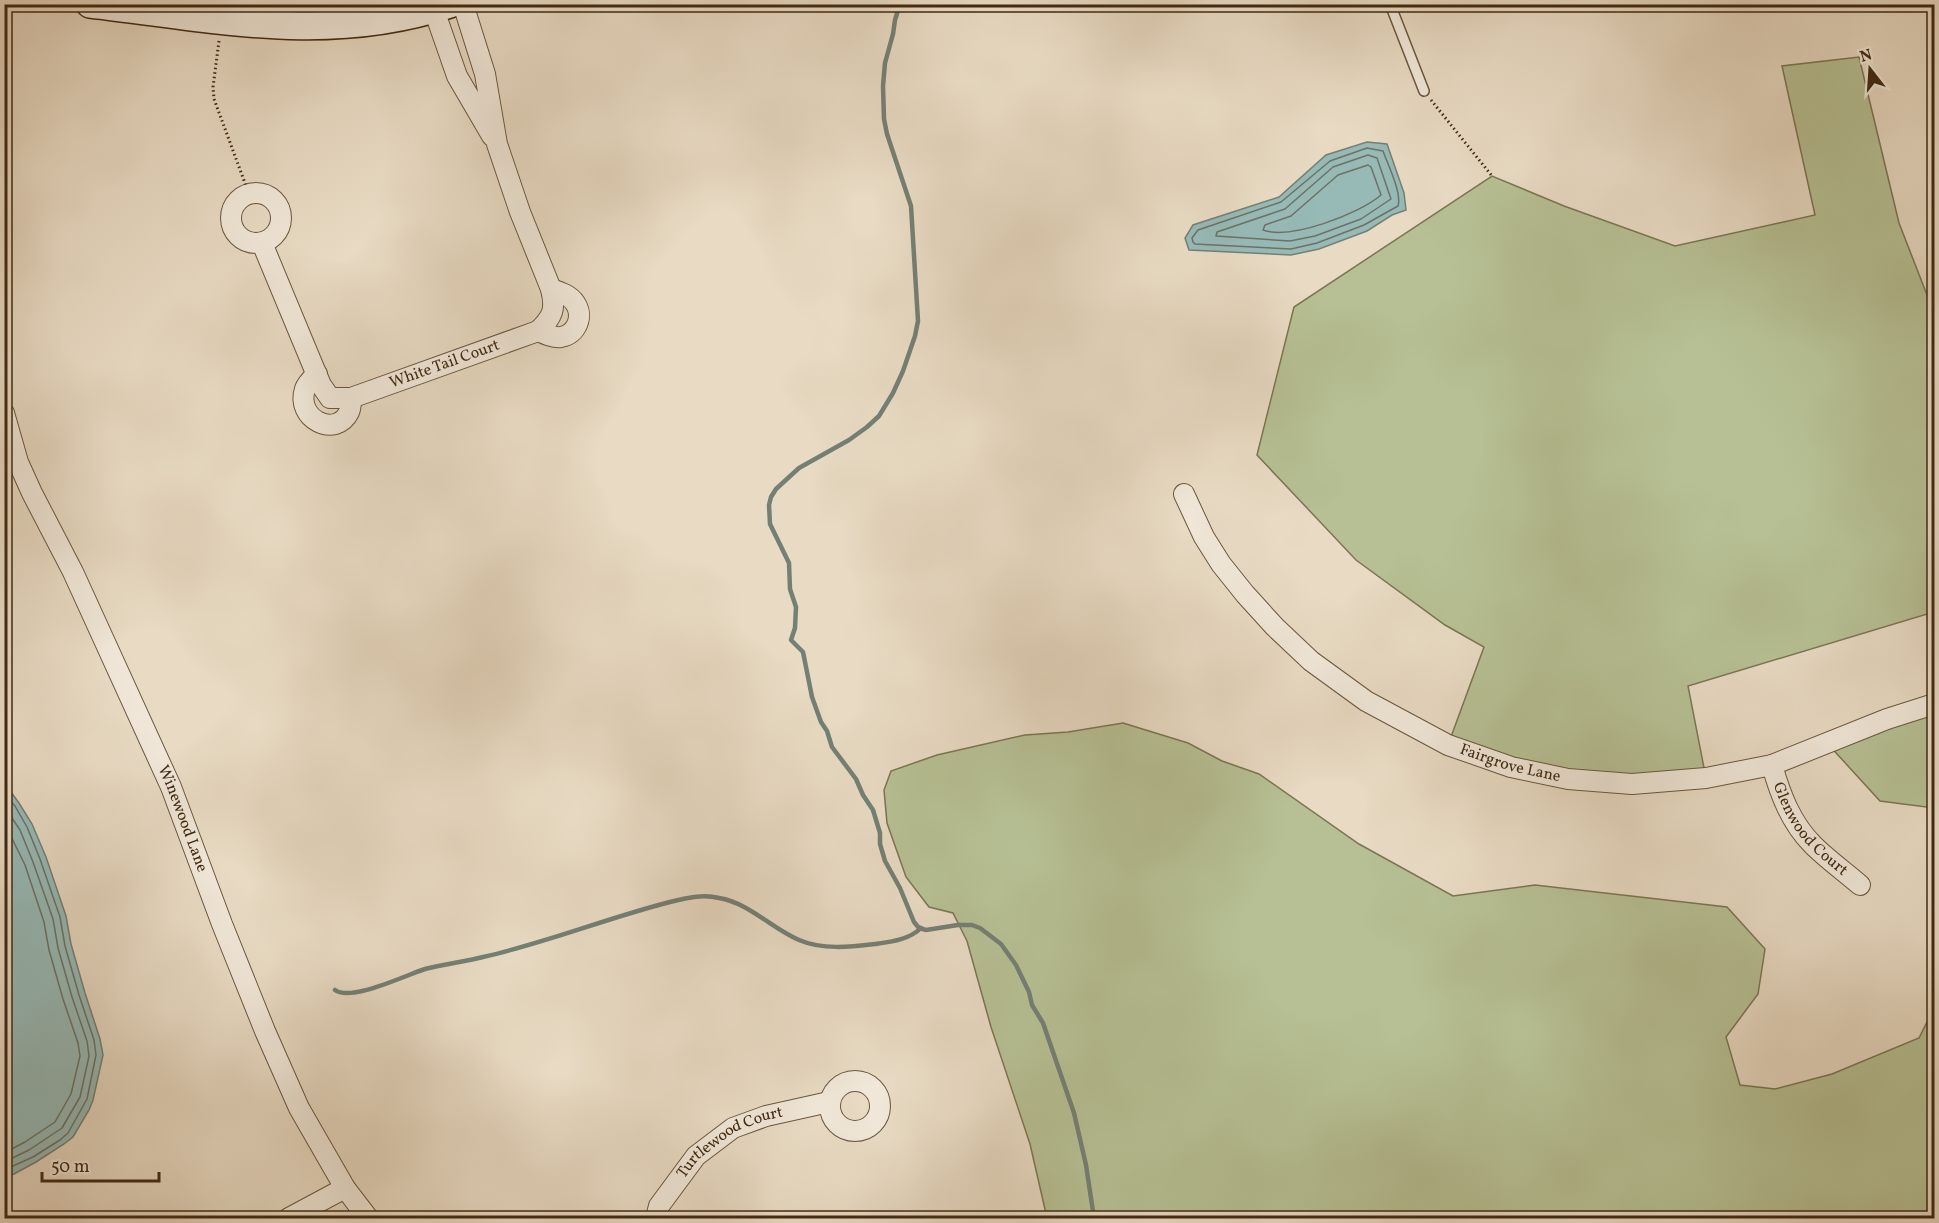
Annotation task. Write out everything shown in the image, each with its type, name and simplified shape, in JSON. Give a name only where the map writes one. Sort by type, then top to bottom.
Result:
[{"type":"main road","points":[[90,4],[222,21],[284,26],[333,26],[392,20],[442,7]]},
{"type":"street","points":[[463,4],[485,74],[497,144],[554,301],[549,321],[538,331]]},
{"type":"street","points":[[442,7],[457,76],[497,144]]},
{"type":"street","points":[[249,194],[264,194],[274,201],[282,216],[278,231],[271,239],[262,243],[249,243],[243,240],[236,235],[231,225],[233,208],[239,199],[249,194]]},
{"type":"street","points":[[262,243],[317,374],[321,385],[330,398],[351,398],[350,411],[341,422],[328,424],[317,422],[307,413],[304,402],[305,388],[317,374]]},
{"type":"street","name":"White Tail Court","points":[[351,398],[538,331],[559,338],[570,334],[578,325],[579,312],[575,302],[564,293],[551,289]]},
{"type":"street","name":"Winewood Lane","points":[[4,413],[11,465],[32,493],[73,572],[171,787],[265,1031],[299,1108],[345,1188],[368,1218]]},
{"type":"street","name":"Fairgrove Lane","points":[[1184,494],[1204,537],[1221,564],[1275,627],[1311,661],[1366,701],[1448,745],[1511,766],[1568,779],[1632,784],[1706,778],[1772,765],[1887,718],[1935,704]]},
{"type":"street","name":"Glenwood Court","points":[[1772,765],[1789,813],[1812,844],[1860,885]]},
{"type":"street","name":"Turtlewood Court","points":[[656,1218],[659,1206],[696,1156],[733,1128],[766,1116],[829,1102]]},
{"type":"street","points":[[289,1218],[345,1188]]},
{"type":"lane","points":[[1390,4],[1424,91]]},
{"type":"path","points":[[222,21],[213,87],[214,99],[249,194]]},
{"type":"path","points":[[1424,91],[1492,176]]},
{"type":"green space","points":[[1859,57],[1899,223],[1934,313],[1934,612],[1688,686],[1706,778],[1632,784],[1448,745],[1484,647],[1445,625],[1356,560],[1257,455],[1294,307],[1492,176],[1564,206],[1675,246],[1815,215],[1782,66]]},
{"type":"green space","points":[[1934,704],[1934,808],[1880,801],[1827,743]]},
{"type":"green space","points":[[1123,723],[1188,743],[1222,761],[1259,774],[1359,844],[1453,896],[1535,885],[1727,907],[1765,949],[1758,994],[1726,1037],[1740,1085],[1775,1089],[1832,1074],[1919,1038],[1934,1008],[1934,1218],[1047,1218],[1030,1144],[991,1027],[967,941],[953,913],[929,907],[906,877],[887,823],[884,790],[891,771],[937,755],[1025,735],[1068,732]]},
{"type":"water","points":[[1367,142],[1387,144],[1404,193],[1406,210],[1392,215],[1367,231],[1319,249],[1291,255],[1189,250],[1185,238],[1193,225],[1279,197],[1326,155]]},
{"type":"water","points":[[5,784],[32,824],[46,857],[66,916],[71,944],[103,1055],[93,1100],[73,1137],[36,1162],[14,1174],[5,1176]]},
{"type":"waterway","points":[[900,4],[885,63],[884,119],[911,206],[918,321],[915,336],[903,371],[879,416],[849,440],[799,468],[776,489],[769,505],[770,524],[789,563],[790,589],[796,607],[795,628],[791,640],[803,652],[812,697],[832,747],[856,779],[873,810],[885,861],[919,928],[926,930],[958,925],[972,925],[980,928],[1001,944],[1016,965],[1029,992],[1032,1005],[1043,1023],[1074,1113],[1086,1165],[1094,1218]]},
{"type":"waterway","points":[[335,990],[343,993],[365,990],[425,969],[507,951],[646,908],[695,897],[707,896],[730,901],[750,910],[789,935],[817,945],[846,947],[887,942],[905,938],[921,928]]}]
